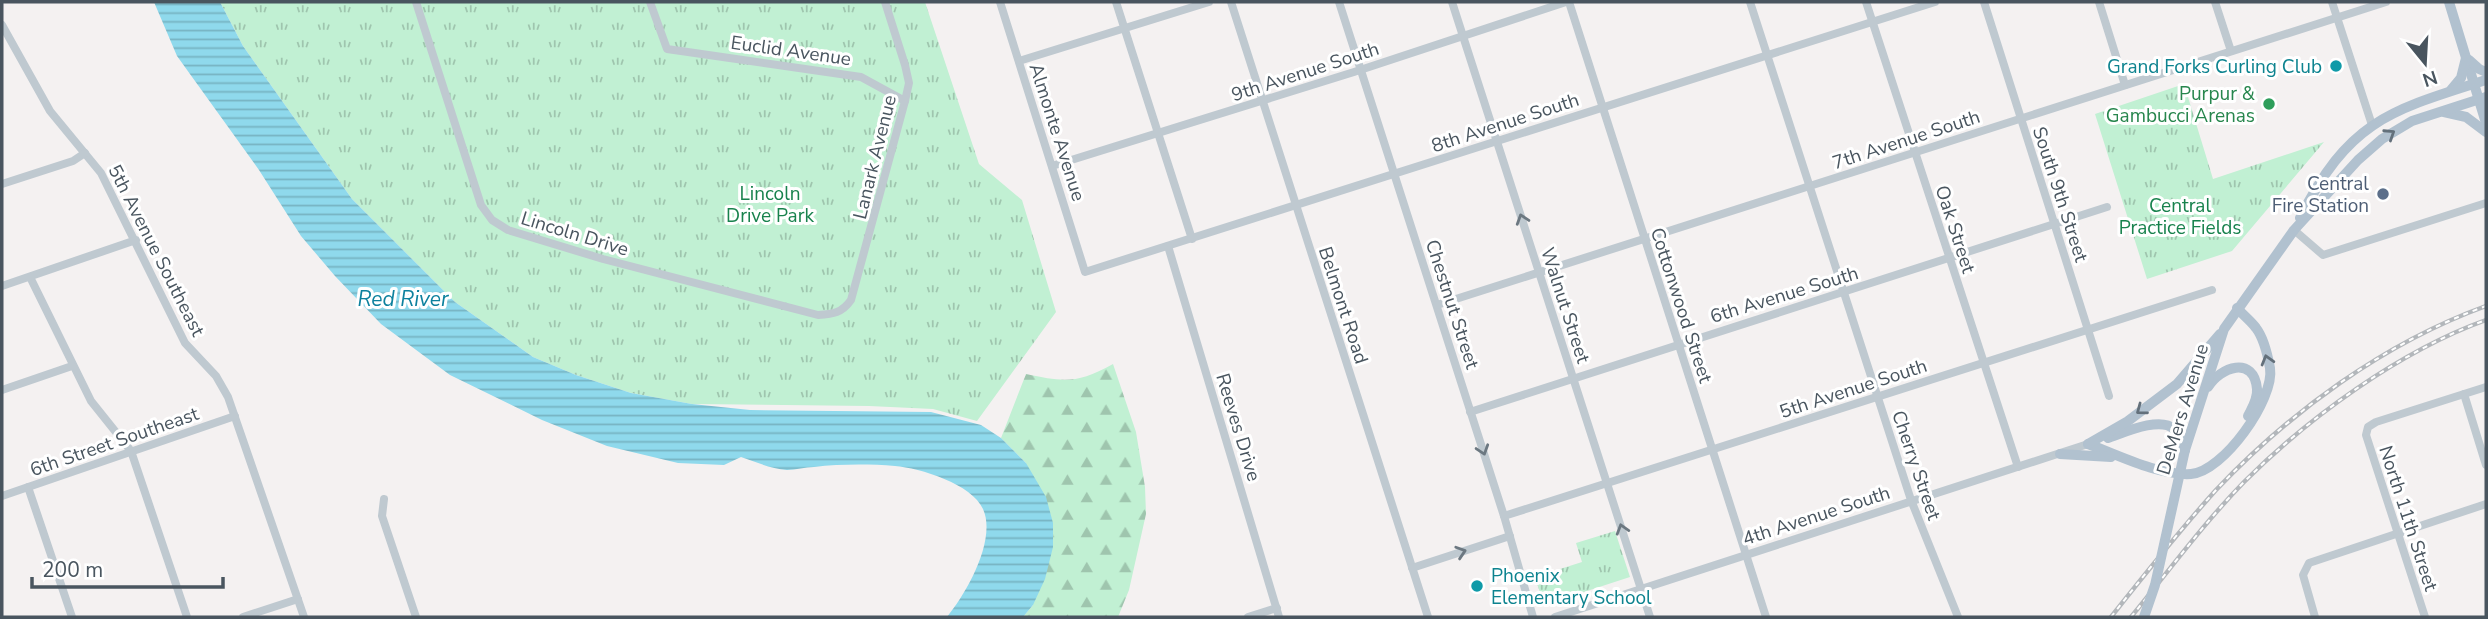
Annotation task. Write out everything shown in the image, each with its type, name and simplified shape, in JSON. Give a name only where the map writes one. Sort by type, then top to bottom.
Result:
[{"type":"main road","points":[[2449,2],[2474,84],[2483,98],[2486,123]]},
{"type":"main road","points":[[2466,56],[2486,72]]},
{"type":"main road","points":[[2448,93],[2461,78],[2466,56]]},
{"type":"main road","name":"DeMers Avenue","points":[[2294,230],[2314,191],[2335,159],[2372,125],[2408,106],[2486,80]]},
{"type":"main road","name":"DeMers Avenue","points":[[2144,617],[2155,586],[2185,450],[2224,329],[2237,308],[2294,230],[2371,148],[2396,129],[2483,98]]},
{"type":"main road","points":[[2441,112],[2466,117],[2486,132]]},
{"type":"main road","points":[[2335,159],[2348,171]]},
{"type":"main road","points":[[2088,444],[2166,472],[2193,474],[2218,463],[2260,407],[2268,391],[2270,370],[2258,331],[2237,308]]},
{"type":"main road","points":[[2088,444],[2128,421],[2177,384],[2224,329]]},
{"type":"main road","points":[[2202,396],[2212,381],[2227,369],[2240,367],[2254,378],[2256,400],[2235,443]]},
{"type":"main road","points":[[2088,444],[2151,425],[2165,424],[2173,428],[2185,450]]},
{"type":"main road","points":[[2060,454],[2138,462]]},
{"type":"street","name":"Lincoln Drive","points":[[416,2],[481,205],[492,220],[508,230],[628,266],[794,310],[818,315],[835,313]]},
{"type":"street","name":"Euclid Avenue","points":[[650,2],[667,48],[861,77],[905,101]]},
{"type":"street","name":"Lanark Avenue","points":[[835,313],[845,309],[851,300],[909,83],[885,2]]},
{"type":"street","name":"Almonte Avenue","points":[[999,2],[1085,272]]},
{"type":"street","points":[[1116,2],[1192,239]]},
{"type":"street","points":[[1019,61],[1209,2]]},
{"type":"street","name":"Belmont Road","points":[[1231,2],[1428,617]]},
{"type":"street","name":"Chestnut Street","points":[[1339,2],[1504,516],[1533,617]]},
{"type":"street","name":"Walnut Street","points":[[1452,2],[1650,617]]},
{"type":"street","name":"9th Avenue South","points":[[1052,166],[1361,70],[1568,2]]},
{"type":"street","name":"Cottonwood Street","points":[[1568,2],[1766,617]]},
{"type":"street","name":"Cherry Street","points":[[1750,2],[1911,500],[1958,617]]},
{"type":"street","name":"Oak Street","points":[[1866,2],[2018,467]]},
{"type":"street","name":"8th Avenue South","points":[[1085,272],[1935,2]]},
{"type":"street","name":"South 9th Street","points":[[1984,2],[2109,396]]},
{"type":"street","points":[[2099,2],[2126,85]]},
{"type":"street","points":[[2215,2],[2231,51]]},
{"type":"street","points":[[2332,2],[2372,125]]},
{"type":"street","name":"7th Avenue South","points":[[1437,305],[2386,2]]},
{"type":"street","name":"5th Avenue Southeast","points":[[2,25],[50,111],[102,173],[180,333],[192,353],[216,376],[236,415],[304,617]]},
{"type":"street","points":[[2,184],[73,161],[86,153]]},
{"type":"street","points":[[2294,230],[2323,255],[2486,203]]},
{"type":"street","name":"6th Avenue South","points":[[1470,412],[2107,207]]},
{"type":"street","points":[[2,286],[136,240]]},
{"type":"street","name":"Reeves Drive","points":[[1168,246],[1278,613]]},
{"type":"street","points":[[30,276],[72,366],[97,410],[131,452],[187,617]]},
{"type":"street","name":"5th Avenue South","points":[[1504,516],[2212,290]]},
{"type":"street","points":[[2,390],[72,366]]},
{"type":"street","points":[[2486,387],[2464,394],[2486,465]]},
{"type":"street","name":"North 11th Street","points":[[2425,617],[2367,435],[2368,428],[2376,422],[2464,394]]},
{"type":"street","name":"6th Street Southeast","points":[[2,496],[236,415]]},
{"type":"street","name":"4th Avenue South","points":[[1555,617],[2088,444]]},
{"type":"street","points":[[28,487],[72,617]]},
{"type":"street","points":[[384,499],[382,516],[416,617]]},
{"type":"street","points":[[2315,617],[2304,584],[2305,568],[2315,559],[2486,504]]},
{"type":"street","points":[[1412,568],[1510,536]]},
{"type":"street","points":[[243,617],[298,599]]},
{"type":"street","points":[[1248,617],[1278,613]]},
{"type":"green space","name":"Lincoln Drive Park","points":[[220,2],[925,2],[979,164],[1022,200],[1056,312],[977,421],[933,409],[692,404],[631,393],[576,375],[533,357],[455,302],[352,199],[243,46]]},
{"type":"green space","name":"Central Practice Fields","points":[[2184,84],[2213,179],[2324,142],[2232,251],[2147,279],[2095,114]]},
{"type":"green space","points":[[1113,364],[1136,432],[1145,487],[1146,514],[1129,590],[1118,617],[1023,617],[1033,605],[1026,463],[1001,438],[1026,374],[1070,380],[1090,375]]},
{"type":"green space","points":[[1615,531],[1630,577],[1544,605],[1535,577],[1582,562],[1576,543]]},
{"type":"water","name":"Red River","points":[[154,2],[220,2],[243,46],[352,199],[455,302],[533,357],[631,393],[692,404],[750,410],[931,412],[981,425],[1001,438],[1026,463],[1046,497],[1053,523],[1053,547],[1045,579],[1033,605],[1023,617],[947,617],[963,595],[977,566],[983,551],[986,522],[983,509],[977,500],[944,479],[906,467],[885,465],[834,465],[787,470],[741,457],[724,465],[678,463],[607,446],[542,420],[450,375],[381,324],[301,236],[259,170],[177,56]]},
{"type":"railway","points":[[2111,617],[2216,490],[2307,407],[2375,360],[2411,339],[2486,306]]},
{"type":"railway","points":[[2131,617],[2229,498],[2297,434],[2326,410],[2389,368],[2421,349],[2486,320]]},
{"type":"place","name":"Grand Forks Curling Club","points":[[2336,66]]},
{"type":"place","name":"Purpur & Gambucci Arenas","points":[[2269,104]]},
{"type":"place","name":"Central Fire Station","points":[[2383,194]]},
{"type":"place","name":"Phoenix Elementary School","points":[[1477,586]]}]
